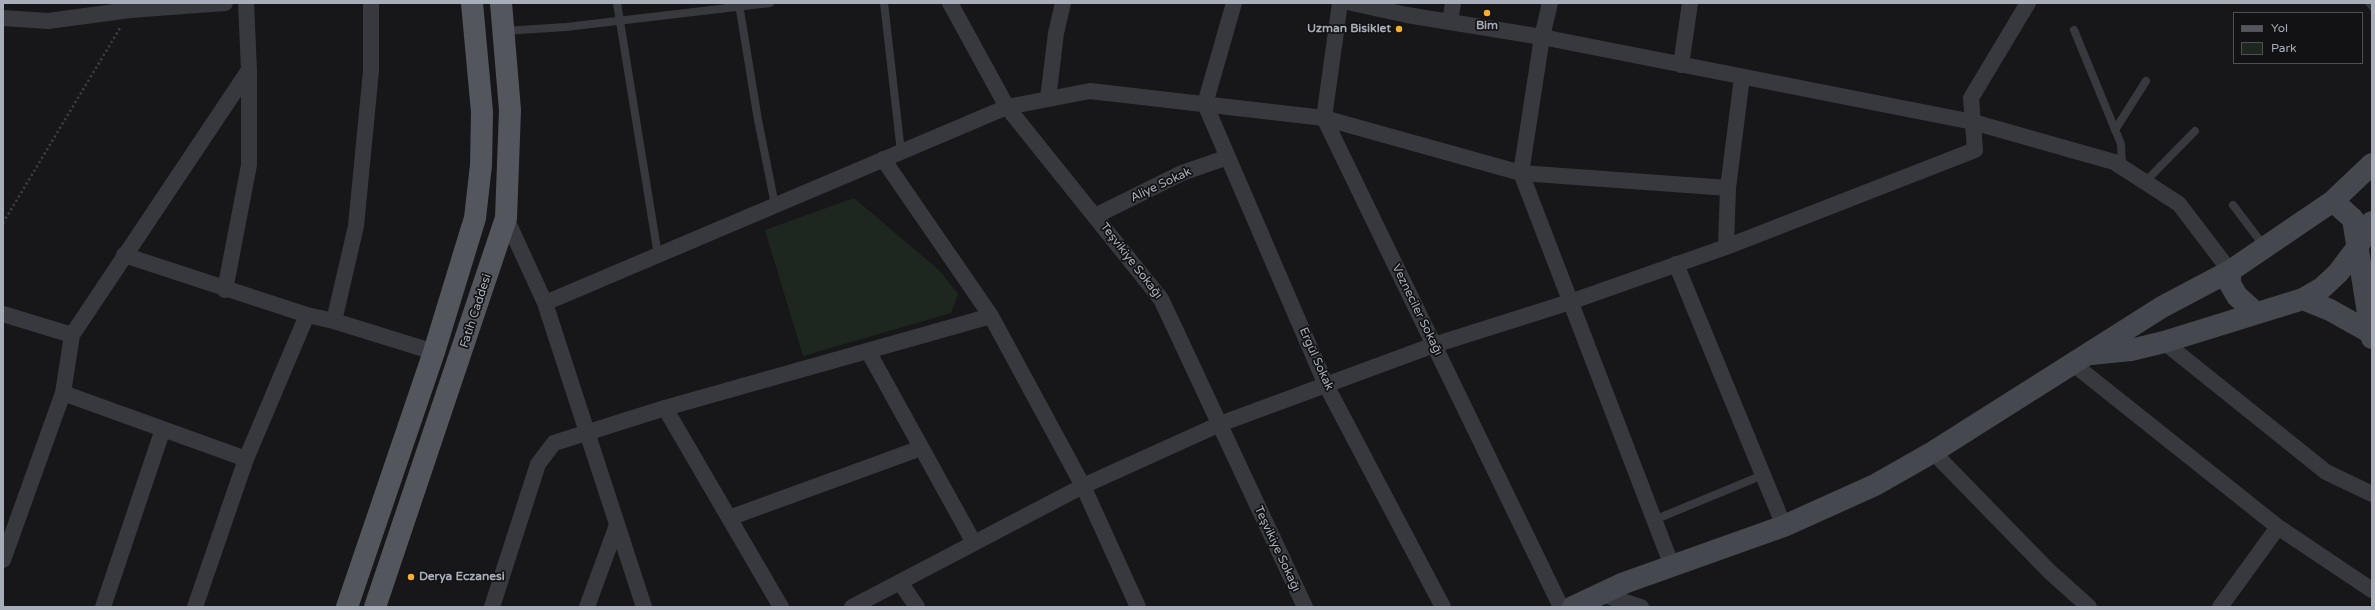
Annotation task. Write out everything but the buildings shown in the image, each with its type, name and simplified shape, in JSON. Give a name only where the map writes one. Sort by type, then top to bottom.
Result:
[{"type":"main road","points":[[347,607],[434,352],[475,218],[480,165],[482,112],[472,3]]},
{"type":"main road","name":"Fatih Caddesi","points":[[375,607],[506,218],[510,110],[501,3]]},
{"type":"street","points":[[3,18],[48,20],[130,7],[225,3]]},
{"type":"street","points":[[226,290],[249,165],[249,70],[246,3]]},
{"type":"street","points":[[334,321],[356,226],[371,71],[371,3]]},
{"type":"street","name":"Teşvikiye Sokağı","points":[[950,3],[1007,107],[1162,299],[1304,607]]},
{"type":"street","points":[[1048,99],[1056,33],[1063,3]]},
{"type":"street","points":[[1205,104],[1234,3]]},
{"type":"street","points":[[1324,118],[1340,3]]},
{"type":"street","points":[[1352,3],[1450,22],[1542,37],[1973,122],[2114,162],[2179,204],[2230,271],[2230,284],[2236,296],[2256,313]]},
{"type":"street","points":[[1450,22],[1453,3]]},
{"type":"street","points":[[1550,3],[1542,37],[1520,173],[1672,566]]},
{"type":"street","points":[[1681,65],[1690,3]]},
{"type":"street","points":[[852,607],[1083,486],[1220,424],[1434,345],[1570,302],[1726,247],[1975,150],[1971,98],[2028,3]]},
{"type":"street","points":[[3,560],[63,393],[72,335],[249,70]]},
{"type":"street","points":[[1726,247],[1728,188],[1742,77]]},
{"type":"street","points":[[546,303],[1007,107],[1090,90],[1324,118],[1520,173],[1728,188]]},
{"type":"street","name":"Ergül Sokak","points":[[1205,104],[1326,385],[1443,607]]},
{"type":"street","name":"Vezneciler Sokağı","points":[[1324,118],[1561,607]]},
{"type":"street","name":"Aliye Sokak","points":[[1095,216],[1182,173],[1228,157]]},
{"type":"street","points":[[883,159],[991,316],[1083,486],[1138,607]]},
{"type":"street","points":[[1573,607],[1601,594],[1672,566],[1784,526],[1875,485],[1933,452],[2162,307],[2230,271],[2266,248],[2332,201],[2372,164]]},
{"type":"street","points":[[2332,201],[2353,219],[2372,336]]},
{"type":"street","points":[[506,218],[546,303],[644,607]]},
{"type":"street","points":[[2080,359],[2131,350],[2164,342],[2303,299],[2322,288],[2338,273],[2357,248],[2372,222]]},
{"type":"street","points":[[124,255],[226,290],[434,352]]},
{"type":"street","points":[[1676,264],[1784,526]]},
{"type":"street","points":[[2303,299],[2330,310],[2372,336]]},
{"type":"street","points":[[3,314],[72,335]]},
{"type":"street","points":[[195,607],[246,459],[307,315]]},
{"type":"street","points":[[492,607],[538,464],[554,443],[665,408],[991,316]]},
{"type":"street","points":[[2164,342],[2326,472],[2372,494]]},
{"type":"street","points":[[868,351],[974,543]]},
{"type":"street","points":[[2080,359],[2278,527],[2372,590]]},
{"type":"street","points":[[63,393],[246,459]]},
{"type":"street","points":[[665,408],[781,607]]},
{"type":"street","points":[[103,607],[164,429]]},
{"type":"street","points":[[729,518],[921,448]]},
{"type":"street","points":[[1933,452],[2083,605]]},
{"type":"street","points":[[587,607],[617,525]]},
{"type":"street","points":[[2226,605],[2278,527]]},
{"type":"street","points":[[900,582],[917,607]]},
{"type":"street","points":[[1601,594],[1641,607]]},
{"type":"lane","points":[[617,3],[658,255]]},
{"type":"lane","points":[[504,30],[619,21],[739,5],[770,3]]},
{"type":"lane","points":[[884,3],[901,152]]},
{"type":"lane","points":[[739,5],[775,205]]},
{"type":"lane","points":[[2074,30],[2121,144],[2122,167]]},
{"type":"lane","points":[[2115,130],[2146,81]]},
{"type":"lane","points":[[2145,182],[2196,131]]},
{"type":"lane","points":[[2233,205],[2266,248]]},
{"type":"lane","points":[[1654,520],[1763,475]]},
{"type":"path","points":[[3,223],[130,7]]},
{"type":"green space","points":[[854,198],[940,271],[958,294],[951,313],[803,356],[765,230]]},
{"type":"waterway","points":[[2368,3],[2372,8]]},
{"type":"place","name":"Bim","points":[[1487,13]]},
{"type":"place","name":"Uzman Bisiklet","points":[[1399,29]]},
{"type":"place","name":"Derya Eczanesi","points":[[411,577]]}]
